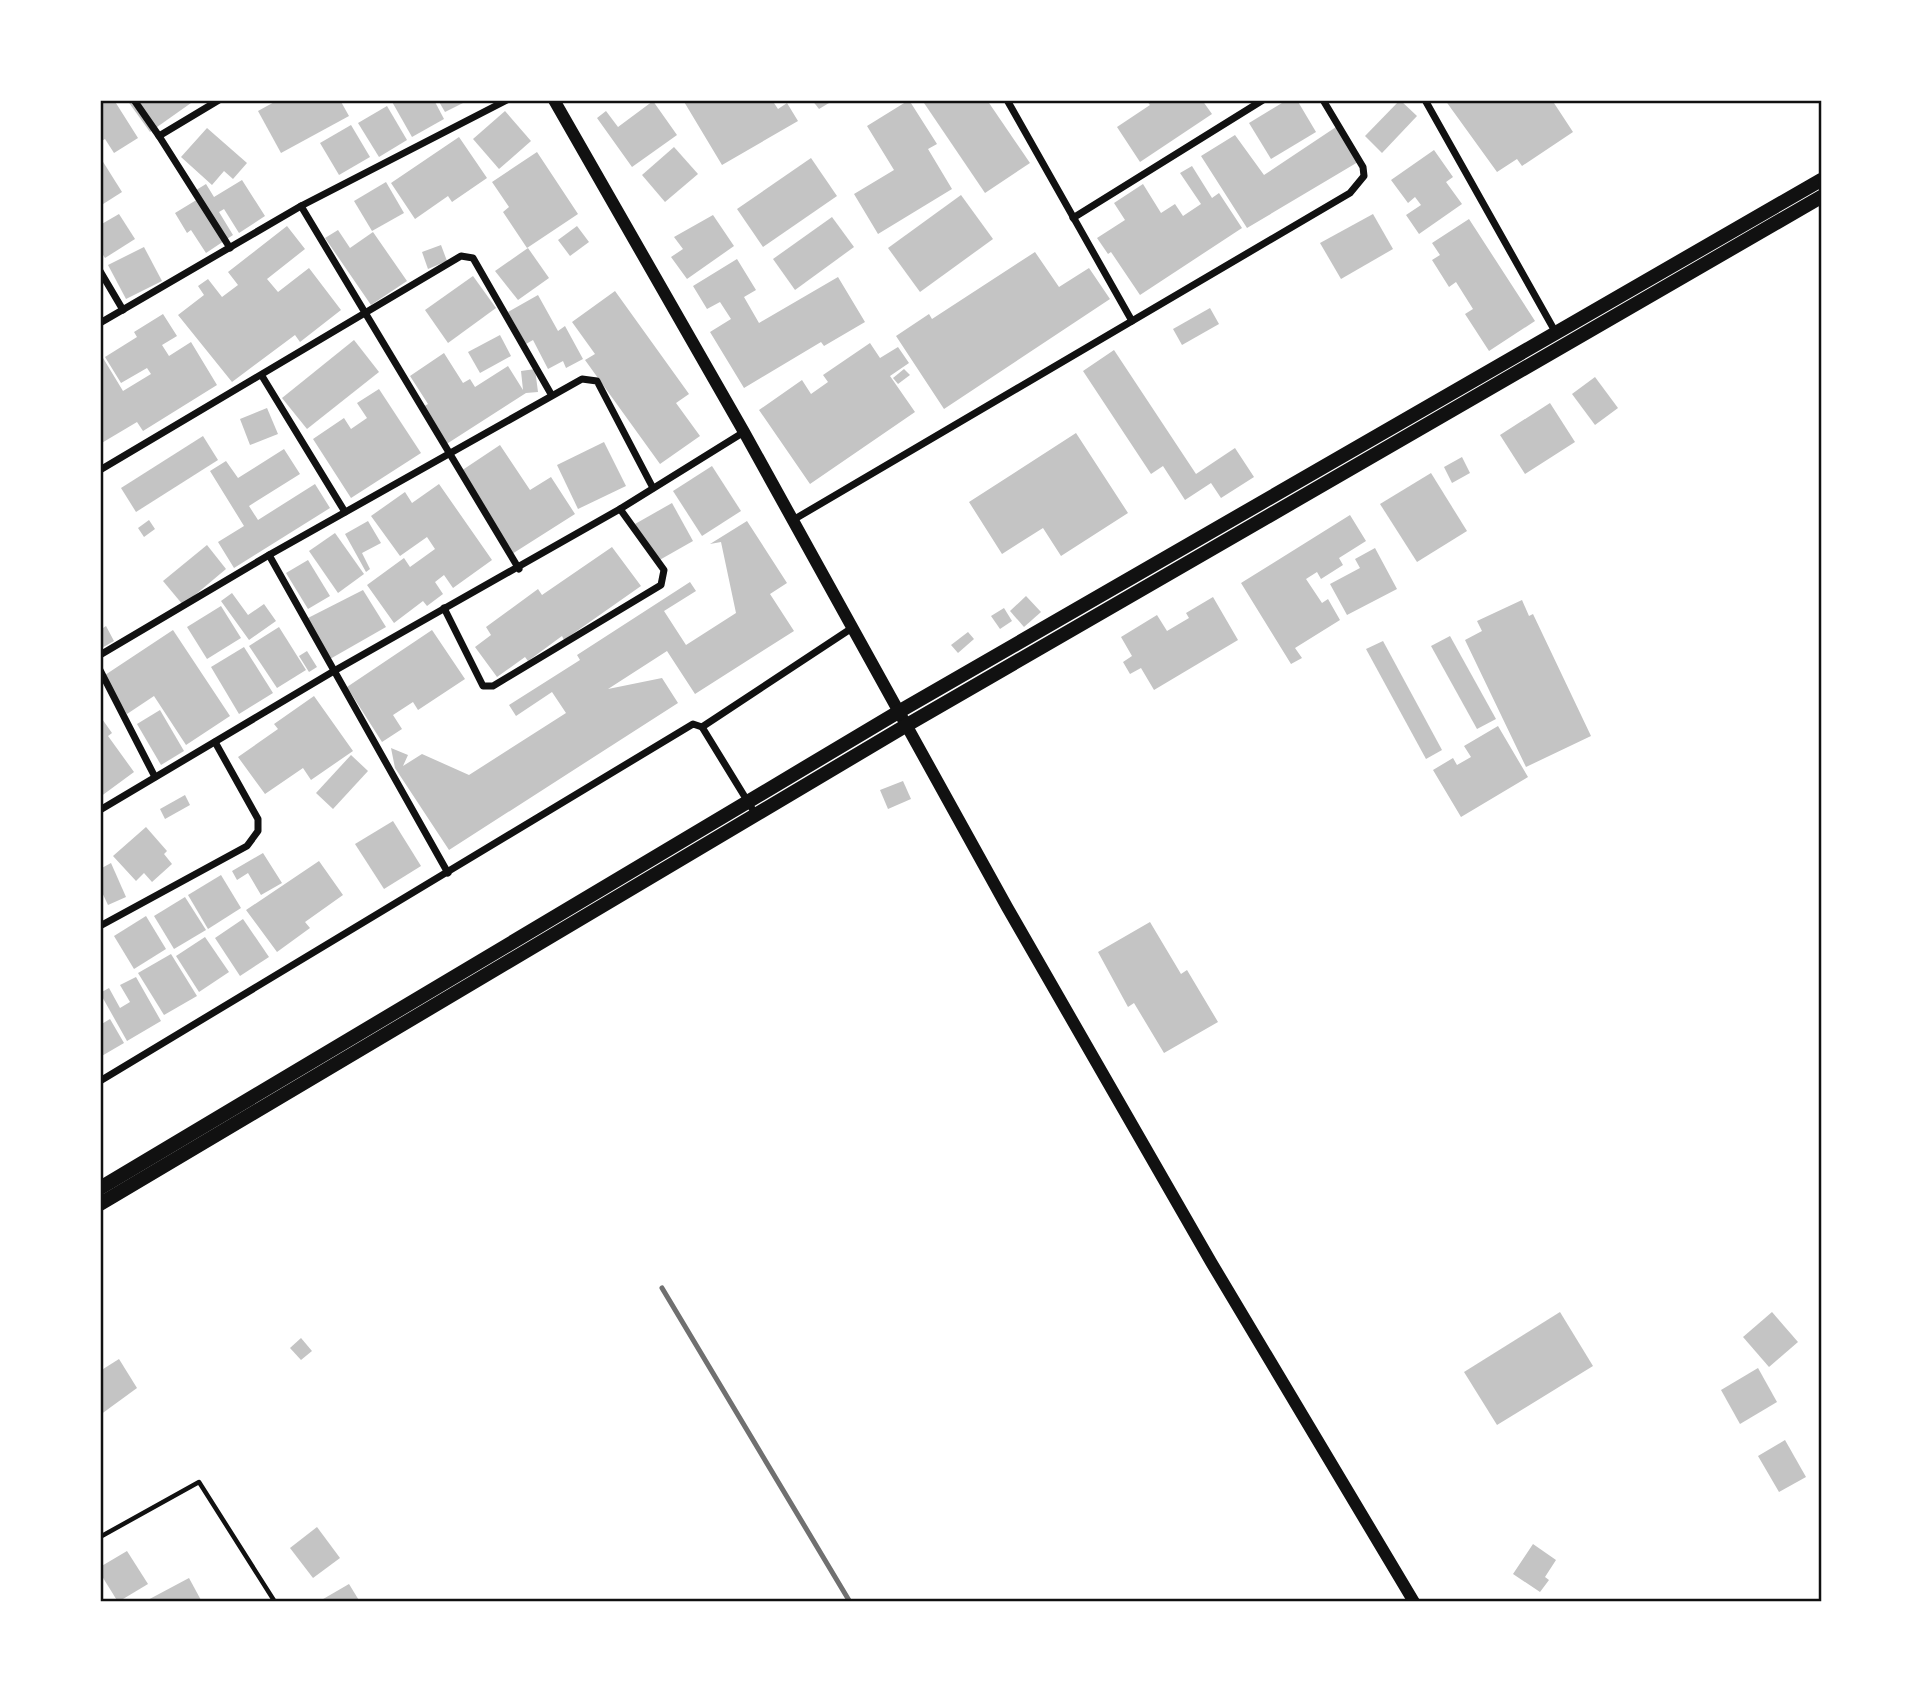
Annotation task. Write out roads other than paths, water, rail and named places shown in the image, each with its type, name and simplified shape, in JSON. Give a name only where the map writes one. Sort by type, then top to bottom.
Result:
[{"type":"main road","points":[[102,1192],[756,815],[903,718],[1821,180]]},
{"type":"main road","points":[[102,1192],[747,802],[903,718],[1821,197]]},
{"type":"street","points":[[134,100],[230,248]]},
{"type":"street","points":[[159,136],[219,100]]},
{"type":"street","points":[[100,323],[301,206],[507,100]]},
{"type":"street","points":[[554,100],[744,432],[1007,907],[1190,1227],[1414,1602]]},
{"type":"street","points":[[1007,100],[1132,321]]},
{"type":"street","points":[[1073,218],[1264,100]]},
{"type":"street","points":[[793,520],[1359,184],[1364,176],[1363,167],[1323,100]]},
{"type":"street","points":[[1425,100],[1556,333]]},
{"type":"street","points":[[301,206],[519,569]]},
{"type":"street","points":[[100,470],[366,315],[461,256],[468,255],[473,258],[551,394]]},
{"type":"street","points":[[100,271],[123,310]]},
{"type":"street","points":[[262,376],[345,512]]},
{"type":"street","points":[[100,655],[269,555],[449,455],[551,394],[582,379],[597,382],[653,488]]},
{"type":"street","points":[[100,810],[334,671],[519,569],[744,432]]},
{"type":"street","points":[[444,608],[483,686],[493,686],[661,585],[664,570],[620,509]]},
{"type":"street","points":[[269,555],[447,873]]},
{"type":"street","points":[[702,727],[852,628]]},
{"type":"street","points":[[100,670],[155,777]]},
{"type":"street","points":[[100,1081],[693,724],[702,727],[756,815]]},
{"type":"street","points":[[100,926],[247,846],[255,838],[258,819],[215,742]]},
{"type":"lane","points":[[100,1537],[199,1482],[275,1602]]},
{"type":"railway","points":[[662,1288],[850,1602]]}]
